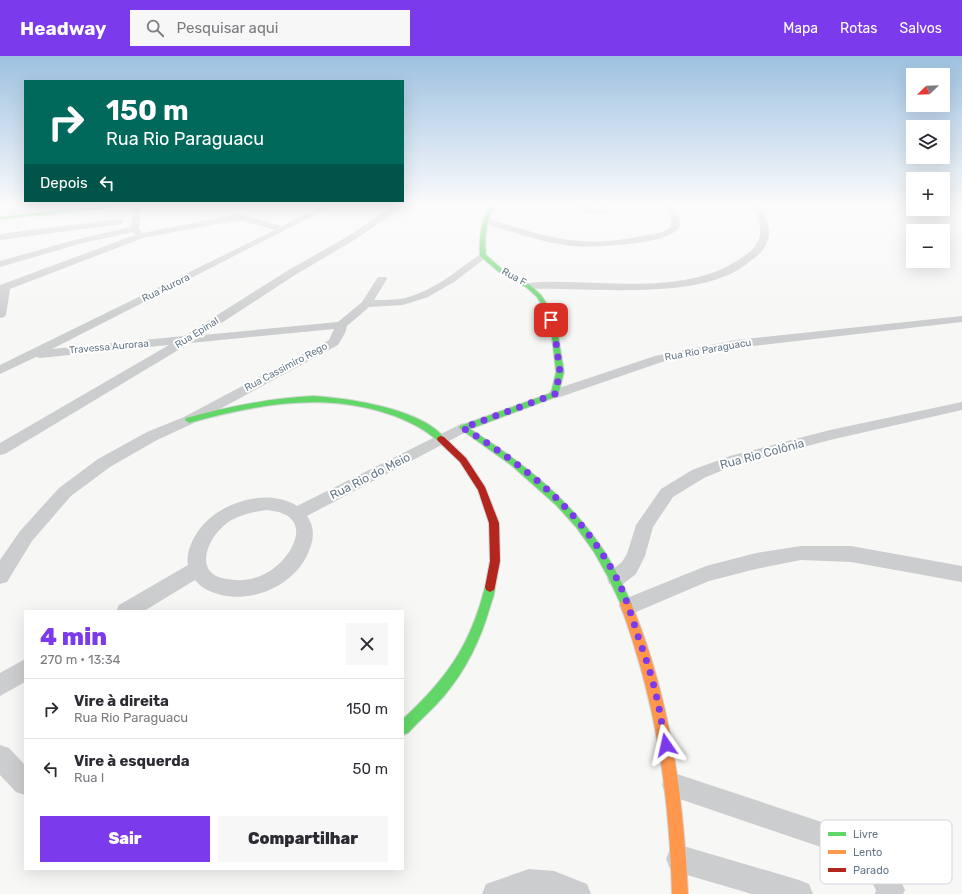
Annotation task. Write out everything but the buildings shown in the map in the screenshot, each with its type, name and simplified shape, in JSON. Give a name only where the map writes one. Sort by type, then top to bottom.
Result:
[{"type":"street","points":[[0,264],[71,243]]},
{"type":"street","points":[[0,314],[2,288],[105,243]]},
{"type":"street","name":"Rua Aurora","points":[[0,370],[254,243]]},
{"type":"street","name":"Rua Epinal","points":[[0,450],[187,340],[291,273],[342,243]]},
{"type":"street","points":[[366,304],[395,302],[414,298],[432,290],[483,256],[482,243]]},
{"type":"street","points":[[577,243],[610,243]]},
{"type":"street","name":"Rua F","points":[[483,256],[501,271],[528,286],[559,284],[617,287],[702,280],[718,276],[749,259],[761,243]]},
{"type":"street","name":"Rua Cassimiro Rego","points":[[0,574],[26,536],[65,492],[104,463],[152,436],[189,420],[334,342],[341,325],[366,304],[382,279]]},
{"type":"street","points":[[528,286],[539,296],[548,310],[554,328],[560,372],[555,394]]},
{"type":"street","name":"Rua Rio Paraguacu","points":[[443,438],[463,428],[555,394],[659,359],[736,344],[962,319]]},
{"type":"street","points":[[187,340],[341,325]]},
{"type":"street","name":"Travessa Auroraa","points":[[30,354],[187,340]]},
{"type":"street","name":"Rua Cassimiro Rego","points":[[189,420],[237,405],[284,398],[329,398],[371,404],[403,415],[443,438],[468,464],[487,496],[496,536],[494,582],[477,632],[444,686],[404,727]]},
{"type":"street","name":"Rua Rio Colônia","points":[[616,578],[629,568],[636,556],[645,525],[667,493],[698,474],[730,461],[830,435],[962,406]]},
{"type":"street","points":[[463,428],[495,447],[529,472],[562,503],[592,540],[616,578],[628,606],[655,690],[674,785],[680,859],[680,894]]},
{"type":"street","name":"Rua Rio do Meio","points":[[297,514],[443,438]]},
{"type":"street","points":[[267,504],[284,506],[297,514],[304,524],[306,537],[301,552],[291,566],[275,578],[257,586],[238,590],[219,587],[206,580],[198,569],[196,554],[202,538],[214,524],[230,513],[248,506],[267,504]]},
{"type":"street","points":[[628,606],[706,574],[756,561],[801,553],[851,554],[962,574]]},
{"type":"street","points":[[128,610],[198,569]]},
{"type":"street","points":[[0,685],[24,671]]},
{"type":"street","points":[[0,757],[24,782]]},
{"type":"street","points":[[674,785],[820,833]]},
{"type":"street","points":[[680,859],[799,894]]},
{"type":"street","points":[[496,894],[528,883],[554,885],[577,894]]},
{"type":"street","points":[[887,884],[890,890],[889,894]]},
{"type":"traffic: fast","points":[[463,428],[555,394],[560,372],[554,329],[548,310],[539,296],[528,286],[501,271],[483,256],[482,243]]},
{"type":"traffic: fast","points":[[189,420],[239,407],[263,403],[288,400],[338,400],[363,404],[402,416],[423,426],[441,439]]},
{"type":"traffic: fast","points":[[463,428],[514,463],[560,502],[597,549],[613,575],[626,604]]},
{"type":"traffic: fast","points":[[404,727],[436,696],[458,667],[478,629],[490,587]]},
{"type":"traffic: slow","points":[[626,604],[650,675],[666,747],[676,820],[680,894]]},
{"type":"traffic: jam","points":[[441,439],[463,460],[482,489],[494,523],[495,561],[490,587]]},
{"type":"route","points":[[551,320],[554,328],[560,372],[555,394],[463,428],[495,447],[529,472],[562,503],[592,540],[616,578],[628,606],[655,690],[666,745]]}]
